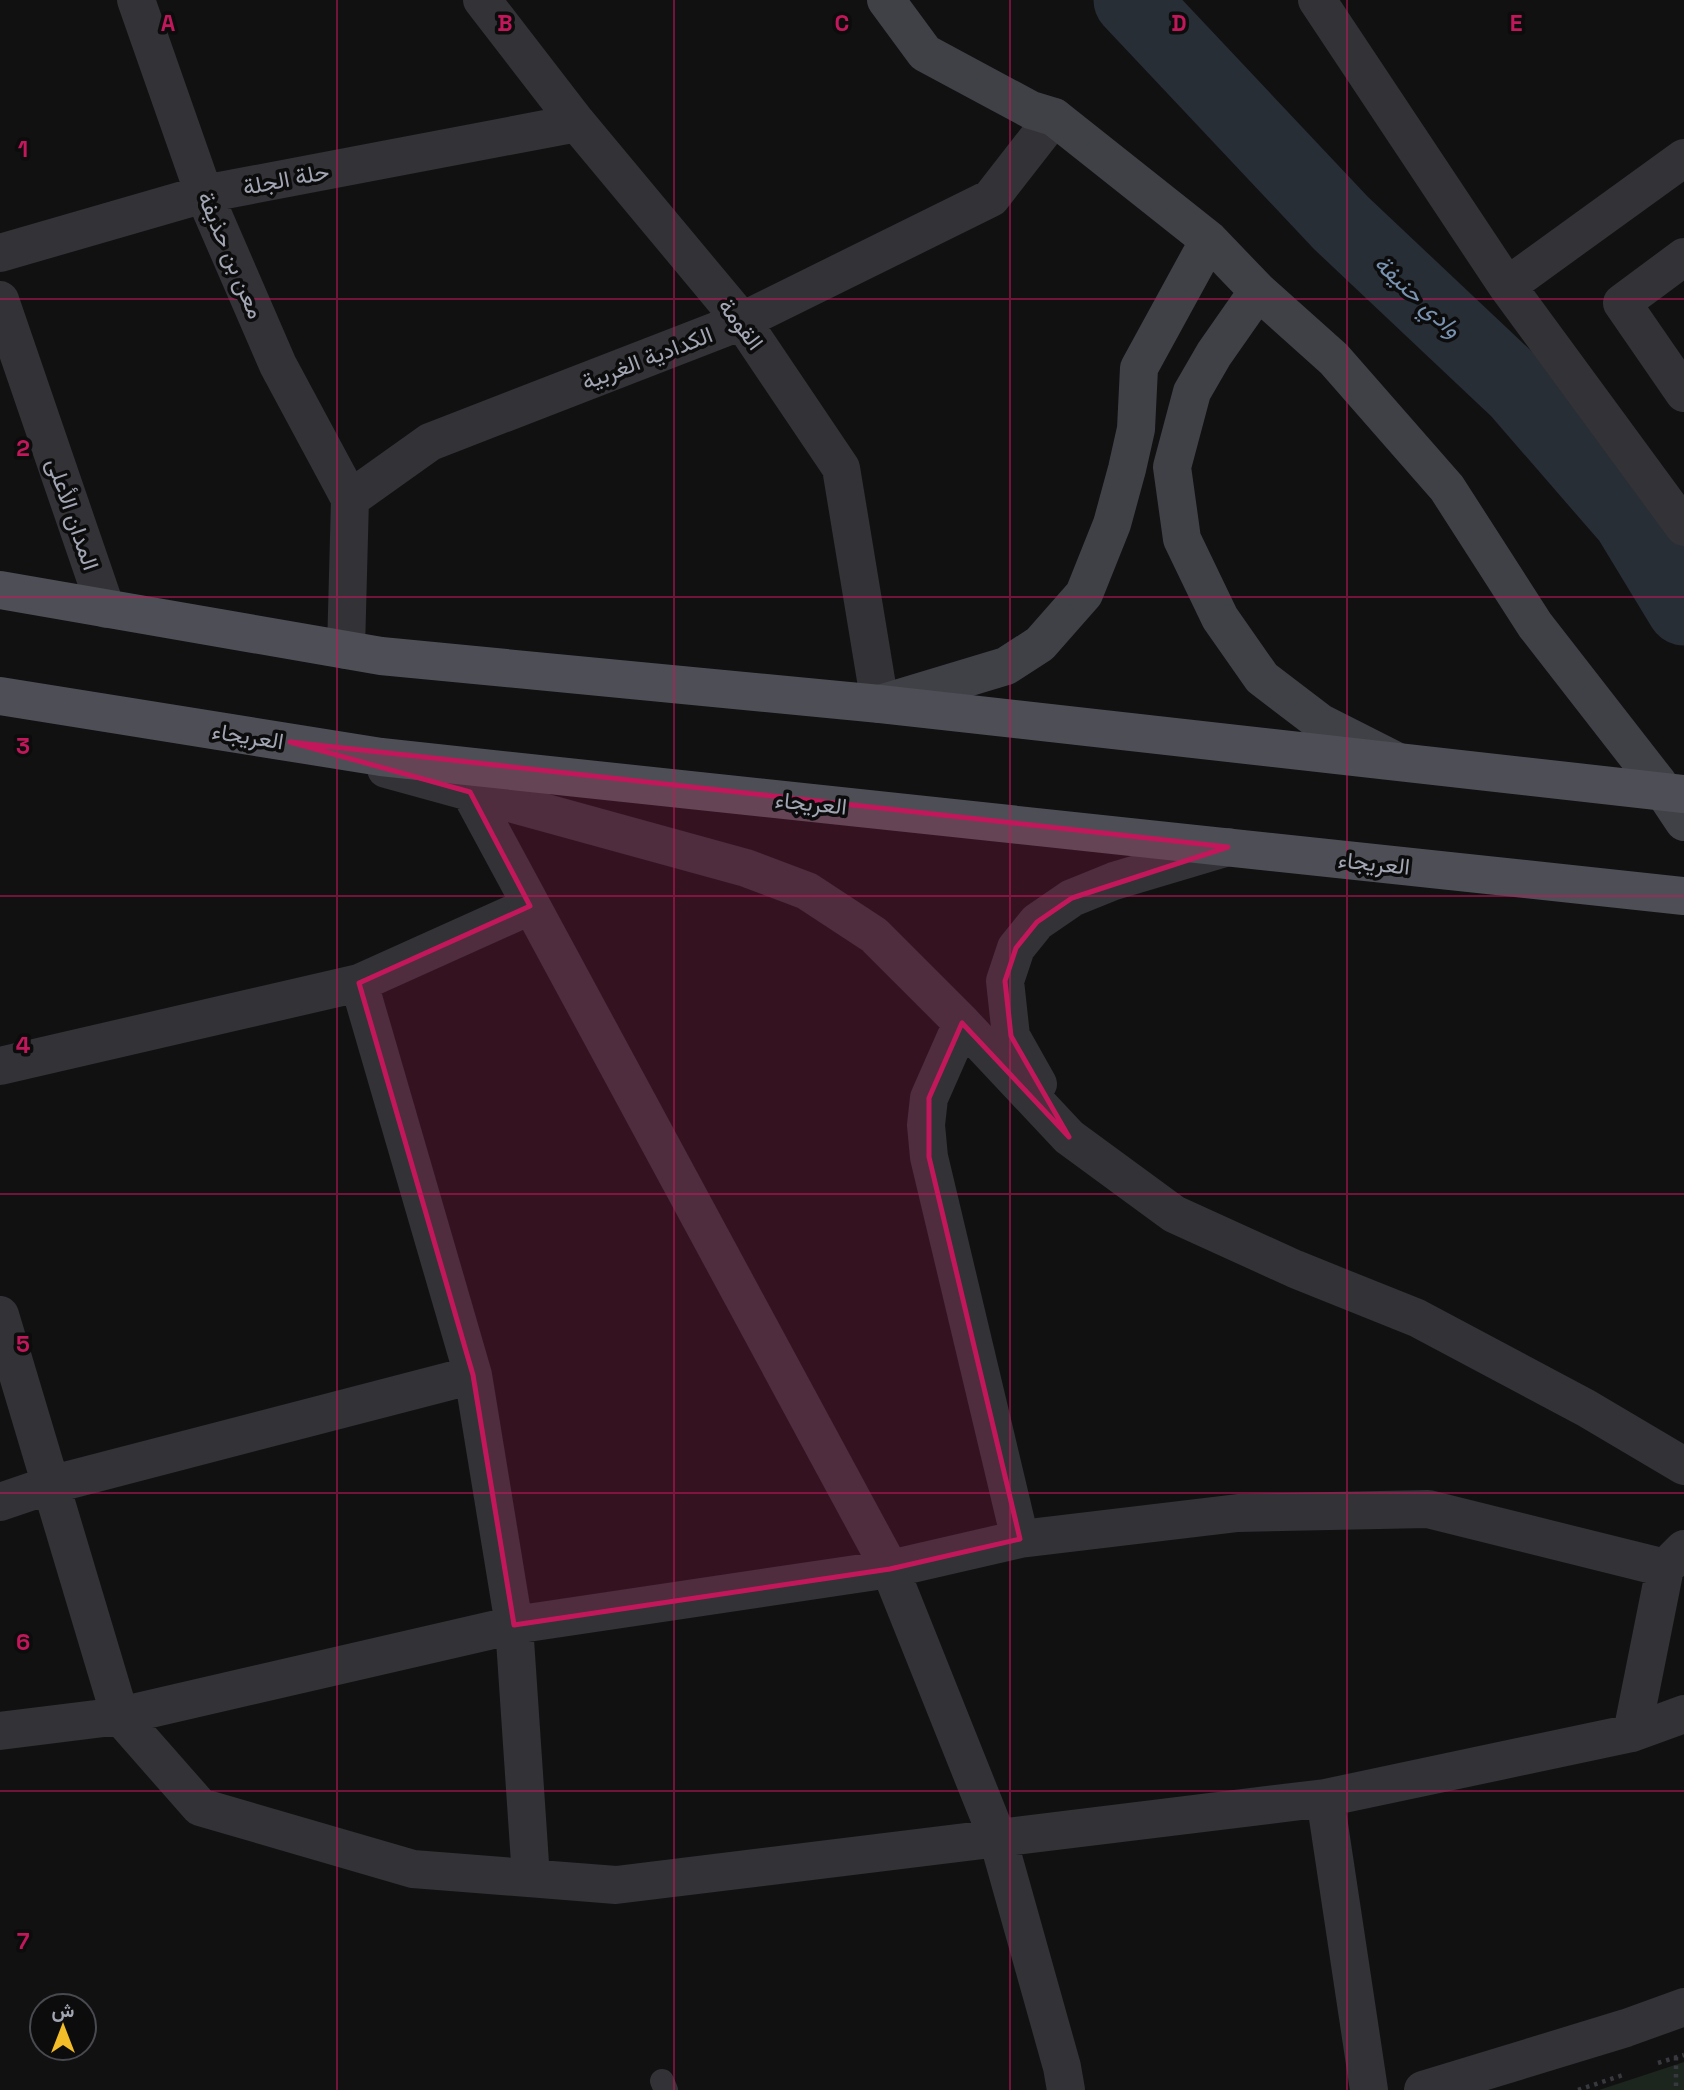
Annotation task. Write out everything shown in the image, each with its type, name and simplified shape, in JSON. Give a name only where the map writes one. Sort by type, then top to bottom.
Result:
[{"type":"main road","points":[[0,590],[381,656],[880,704],[1404,765],[1684,794]]},
{"type":"main road","name":"العريجاء","points":[[0,696],[395,758],[1684,896]]},
{"type":"street","name":"معن بن حذيفة","points":[[136,0],[204,194],[278,365],[350,499]]},
{"type":"street","points":[[886,0],[925,53],[1031,110],[1054,117],[1209,240],[1258,290],[1334,359],[1447,488],[1535,625],[1684,822]]},
{"type":"street","points":[[1317,0],[1507,286],[1684,527]]},
{"type":"street","name":"القومة","points":[[493,3],[577,123],[742,321],[841,468],[880,704]]},
{"type":"street","name":"الكدادية الغربية","points":[[350,499],[430,442],[742,321],[991,198],[1054,117]]},
{"type":"street","name":"حلة الجلة","points":[[0,253],[204,194],[577,123]]},
{"type":"street","points":[[1507,286],[1684,158]]},
{"type":"street","points":[[880,704],[1006,666],[1040,644],[1084,594],[1112,524],[1136,429],[1139,368],[1209,240]]},
{"type":"street","points":[[1684,257],[1622,303],[1684,393]]},
{"type":"street","points":[[1258,290],[1214,354],[1192,392],[1172,467],[1182,539],[1220,618],[1262,678],[1321,723],[1404,765]]},
{"type":"street","name":"المدان الأعلى","points":[[0,300],[106,609]]},
{"type":"street","points":[[346,650],[350,499]]},
{"type":"street","points":[[289,742],[746,868],[807,891],[874,935],[962,1023],[1069,1138],[1174,1214],[1295,1269],[1418,1318],[1586,1408],[1684,1466]]},
{"type":"street","points":[[471,792],[530,906],[890,1569],[998,1839],[1062,2067],[1066,2090]]},
{"type":"street","points":[[1069,1138],[1011,1036],[1005,981],[1016,948],[1037,922],[1072,898],[1114,881],[1228,847]]},
{"type":"street","points":[[0,1066],[359,984],[530,906]]},
{"type":"street","points":[[359,984],[473,1375],[514,1625],[531,1878]]},
{"type":"street","points":[[962,1023],[929,1098],[926,1125],[929,1157],[1020,1539]]},
{"type":"street","points":[[0,1315],[120,1716],[200,1807],[413,1869],[616,1885],[998,1839],[1325,1798],[1632,1733],[1684,1714]]},
{"type":"street","points":[[0,1502],[50,1485],[473,1375]]},
{"type":"street","points":[[0,1731],[120,1716],[514,1625],[890,1569],[1020,1539],[1238,1513],[1427,1509],[1675,1558],[1632,1733]]},
{"type":"street","points":[[1325,1798],[1369,2090]]},
{"type":"street","points":[[1423,2090],[1626,2028],[1684,2007]]},
{"type":"path","points":[[1676,2057],[1676,2090]]},
{"type":"highlighted area","points":[[290,742],[1228,847],[1072,898],[1037,922],[1016,948],[1005,981],[1011,1036],[1069,1137],[962,1023],[929,1098],[929,1157],[1020,1539],[890,1569],[514,1625],[473,1375],[359,983],[530,906],[470,792]]},
{"type":"shaded area","points":[[1684,2062],[1684,2090],[1599,2090]]},
{"type":"waterway","name":"وادي حنيفة","points":[[1131,0],[1341,223],[1518,390],[1630,519],[1684,608]]}]
